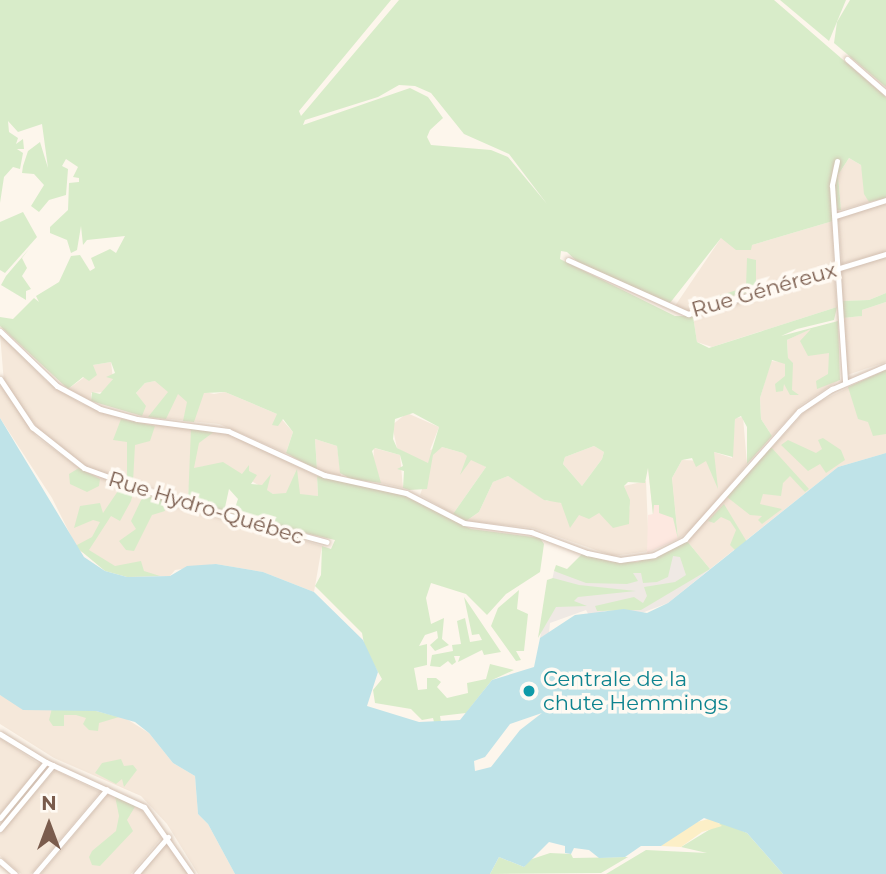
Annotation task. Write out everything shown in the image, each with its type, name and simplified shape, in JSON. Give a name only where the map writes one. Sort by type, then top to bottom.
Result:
[{"type":"street","points":[[847,59],[886,93]]},
{"type":"street","points":[[837,161],[832,176],[845,382]]},
{"type":"street","points":[[835,216],[886,200]]},
{"type":"street","name":"Rue Généreux","points":[[568,260],[688,314],[886,254]]},
{"type":"street","points":[[0,331],[57,386],[107,411],[228,431],[329,477],[406,493],[464,523],[531,531],[614,559],[643,558],[685,539],[794,416],[845,382],[886,366]]},
{"type":"street","name":"Rue Hydro-Québec","points":[[0,379],[40,435],[91,472],[174,500],[327,542]]},
{"type":"street","points":[[0,734],[49,764],[144,807],[168,837],[191,874]]},
{"type":"street","points":[[0,818],[49,764]]},
{"type":"street","points":[[0,829],[49,764]]},
{"type":"street","points":[[35,874],[107,789]]},
{"type":"street","points":[[136,874],[168,837]]},
{"type":"street","points":[[0,861],[15,874]]},
{"type":"shaded area","points":[[849,158],[861,165],[869,202],[841,210],[838,175]]},
{"type":"shaded area","points":[[886,202],[886,252],[842,264],[838,219]]},
{"type":"shaded area","points":[[833,221],[834,267],[687,312],[675,306],[721,238],[752,245]]},
{"type":"shaded area","points":[[886,257],[886,293],[869,300],[842,301],[842,271]]},
{"type":"shaded area","points":[[826,276],[835,281],[837,307],[712,347],[697,342],[693,316]]},
{"type":"shaded area","points":[[886,302],[886,362],[847,375],[843,318],[861,316],[862,310]]},
{"type":"shaded area","points":[[835,324],[838,381],[801,405],[772,436],[761,419],[760,398],[771,361],[783,362],[788,357],[787,340],[812,328]]},
{"type":"shaded area","points":[[0,334],[46,381],[80,403],[128,420],[230,434],[317,476],[318,496],[273,494],[227,466],[208,466],[200,467],[189,486],[188,502],[87,467],[39,430],[4,383]]},
{"type":"shaded area","points":[[111,362],[113,379],[103,392],[91,393],[91,401],[68,389],[93,371],[93,365]]},
{"type":"shaded area","points":[[886,369],[886,453],[838,467],[710,569],[687,541],[809,407]]},
{"type":"shaded area","points":[[155,381],[214,394],[225,392],[277,414],[293,432],[286,453],[219,424],[142,416],[143,403],[136,393],[145,383]]},
{"type":"shaded area","points":[[0,385],[37,437],[85,472],[322,546],[314,592],[263,572],[216,564],[175,570],[170,576],[127,577],[78,550],[52,498],[0,418]]},
{"type":"shaded area","points":[[407,413],[439,427],[430,450],[442,447],[463,453],[486,467],[453,514],[420,495],[426,478],[421,462],[397,448],[392,425]]},
{"type":"shaded area","points":[[743,417],[747,464],[694,527],[678,539],[672,478],[682,460],[706,461],[714,452],[732,458],[735,418]]},
{"type":"shaded area","points":[[315,439],[337,446],[341,476],[317,470]]},
{"type":"shaded area","points":[[594,446],[604,452],[602,459],[582,486],[563,464],[565,457]]},
{"type":"shaded area","points":[[374,448],[400,455],[403,488],[381,483],[373,463]]},
{"type":"shaded area","points":[[648,467],[672,475],[678,539],[647,553],[648,515],[653,514]]},
{"type":"shaded area","points":[[508,476],[547,501],[557,501],[579,514],[599,513],[618,525],[625,525],[630,507],[624,486],[646,481],[649,551],[613,556],[533,528],[466,521],[479,512],[493,482]]},
{"type":"shaded area","points":[[677,552],[710,569],[668,603],[639,614],[607,610],[590,617],[586,610],[550,623],[549,633],[540,638],[554,571],[576,577],[594,562],[635,565]]},
{"type":"shaded area","points":[[0,695],[30,710],[66,707],[125,718],[149,733],[173,763],[195,776],[198,814],[208,824],[235,874],[198,874],[167,824],[141,796],[54,758],[0,724]]},
{"type":"shaded area","points":[[0,738],[41,765],[0,814]]},
{"type":"shaded area","points":[[55,770],[100,792],[31,874],[21,874],[0,856],[0,832]]},
{"type":"shaded area","points":[[108,794],[140,808],[162,837],[131,874],[41,874]]},
{"type":"shaded area","points":[[168,844],[188,874],[141,874],[164,846]]},
{"type":"green space","points":[[0,0],[391,0],[299,111],[301,116],[399,0],[774,0],[886,97],[886,198],[869,202],[864,194],[861,165],[849,158],[838,175],[841,210],[837,210],[833,163],[833,221],[752,245],[751,250],[736,250],[721,238],[670,303],[583,267],[567,252],[561,251],[560,259],[675,316],[693,316],[697,342],[709,348],[837,307],[834,320],[781,336],[838,321],[840,380],[817,389],[816,381],[828,374],[829,353],[808,356],[800,341],[811,329],[787,340],[788,358],[793,363],[792,390],[799,395],[790,395],[784,384],[783,391],[776,392],[775,384],[785,376],[785,364],[772,360],[760,398],[761,419],[772,436],[747,464],[747,427],[741,416],[735,419],[733,457],[714,452],[718,489],[706,461],[696,467],[692,458],[682,460],[672,478],[678,539],[673,518],[659,513],[659,505],[654,505],[653,515],[648,468],[645,483],[628,482],[624,486],[630,500],[629,524],[613,528],[599,513],[589,519],[579,515],[570,528],[561,503],[544,500],[508,476],[493,482],[479,512],[466,521],[453,514],[486,467],[471,460],[460,475],[467,456],[463,453],[442,447],[433,455],[427,489],[409,490],[403,488],[404,471],[397,469],[403,466],[400,455],[375,448],[372,451],[381,483],[351,479],[340,473],[337,446],[315,439],[317,470],[286,453],[293,432],[283,419],[278,426],[272,425],[277,414],[225,392],[204,393],[194,422],[183,421],[187,402],[178,394],[166,419],[148,417],[168,392],[155,381],[145,383],[136,393],[146,406],[142,416],[91,401],[92,392],[100,394],[113,379],[106,377],[115,373],[111,362],[93,365],[97,375],[89,381],[83,377],[68,389],[0,326],[0,317],[13,319],[34,298],[39,302],[36,296],[59,282],[71,256],[80,255],[90,271],[95,268],[91,258],[110,249],[116,253],[125,236],[87,240],[83,245],[81,226],[77,250],[71,253],[67,240],[50,233],[50,227],[68,210],[69,183],[79,182],[79,178],[73,177],[78,167],[66,159],[62,166],[68,169],[66,195],[49,200],[39,212],[31,206],[44,185],[34,174],[22,173],[28,151],[40,142],[48,168],[42,124],[18,132],[8,121],[9,132],[18,138],[16,144],[23,139],[24,149],[17,149],[23,153],[20,169],[13,167],[4,177],[0,203]],"holes":[[[399,85],[415,86],[431,93],[464,134],[509,154],[547,204],[508,157],[491,150],[431,145],[427,137],[430,130],[443,118],[428,97],[410,88],[303,125],[305,120],[378,97]],[[413,413],[439,427],[428,463],[397,448],[393,439],[395,419]],[[594,446],[604,452],[602,459],[582,486],[563,464],[565,457]]]},
{"type":"green space","points":[[780,0],[846,0],[829,41]]},
{"type":"green space","points":[[850,0],[886,0],[886,87],[834,43],[837,22]]},
{"type":"green space","points":[[23,212],[37,237],[5,273],[0,270],[0,222]]},
{"type":"green space","points":[[29,249],[22,258],[27,268],[22,276],[31,289],[26,291],[26,300],[1,285],[6,276]]},
{"type":"green space","points":[[747,258],[756,260],[756,290],[710,305],[709,299],[746,287]]},
{"type":"green space","points":[[886,293],[886,302],[862,310],[862,316],[843,318],[842,301],[869,300]]},
{"type":"green space","points":[[886,370],[886,434],[873,436],[868,422],[858,419],[848,387]]},
{"type":"green space","points":[[121,419],[155,426],[150,441],[135,445],[133,482],[127,477],[127,442],[113,440]]},
{"type":"green space","points":[[191,428],[215,431],[199,443],[194,468],[223,462],[242,474],[249,465],[249,471],[257,475],[251,484],[262,485],[271,474],[267,490],[273,494],[286,493],[297,469],[300,494],[318,496],[317,476],[403,495],[471,529],[540,538],[544,544],[540,572],[506,594],[487,615],[466,594],[431,583],[426,598],[431,624],[444,618],[442,639],[449,645],[435,651],[430,645],[438,638],[437,631],[425,635],[419,646],[427,644],[427,665],[414,668],[418,690],[427,689],[427,678],[436,678],[441,682],[437,687],[447,698],[468,693],[467,683],[486,679],[490,664],[514,670],[492,680],[466,713],[440,716],[441,722],[434,722],[433,718],[422,720],[411,709],[375,703],[373,690],[382,679],[365,649],[362,633],[315,586],[321,575],[322,546],[331,549],[335,540],[249,520],[249,514],[246,519],[233,514],[238,499],[229,489],[224,512],[188,502]]},
{"type":"green space","points":[[823,438],[841,450],[845,460],[826,473],[820,464],[808,471],[781,445],[788,440],[816,453],[822,449],[818,440]]},
{"type":"green space","points":[[771,447],[809,489],[805,492],[790,476],[783,483],[781,496],[763,494],[760,504],[782,509],[762,524],[758,520],[762,516],[750,515],[727,497]]},
{"type":"green space","points":[[79,468],[100,479],[99,486],[87,492],[70,484],[69,474]]},
{"type":"green space","points":[[120,488],[133,493],[131,501],[120,521],[111,516],[89,550],[115,566],[141,561],[144,571],[160,576],[127,577],[105,571],[75,546],[92,537],[100,522],[93,520],[74,528],[80,506],[100,503],[103,513]]},
{"type":"green space","points":[[144,494],[162,499],[165,511],[152,515],[134,551],[126,550],[119,541],[136,529],[131,521]]},
{"type":"green space","points":[[724,504],[747,542],[736,551],[730,545],[736,530],[730,521],[721,517],[714,523],[708,521]]},
{"type":"green space","points":[[687,541],[710,569],[641,610],[597,611],[595,606],[634,597],[643,603],[647,596],[644,587],[675,582],[686,575],[680,557],[673,556],[668,577],[657,582],[643,583],[641,573],[633,573],[638,581],[627,584],[586,583],[554,571],[556,565],[567,569],[582,554],[612,562],[637,562]]},
{"type":"green space","points":[[553,578],[579,585],[636,591],[578,597],[574,601],[587,606],[556,607],[538,638],[547,580]]},
{"type":"green space","points":[[519,590],[517,609],[528,614],[524,651],[516,651],[521,660],[516,661],[491,626],[498,608]]},
{"type":"green space","points":[[464,597],[501,652],[484,655],[482,650],[458,662],[460,656],[454,656],[456,662],[452,665],[448,661],[440,667],[430,666],[432,655],[453,651],[452,645],[461,644],[457,621],[465,618],[470,642],[482,640],[479,634],[472,635]]},
{"type":"green space","points":[[66,707],[119,717],[99,723],[98,731],[89,730],[83,724],[86,718],[76,715],[64,715],[64,726],[53,726],[49,720],[52,708]]},
{"type":"green space","points":[[121,759],[124,766],[133,765],[137,770],[124,787],[122,779],[116,784],[95,773],[102,763]]},
{"type":"green space","points":[[115,796],[136,805],[127,820],[133,831],[100,866],[92,865],[89,857],[92,851],[116,831],[119,816]]},
{"type":"green space","points":[[722,822],[747,833],[783,874],[606,874],[646,850],[707,853],[681,847]]},
{"type":"green space","points":[[550,853],[571,854],[573,858],[628,857],[601,873],[490,874],[499,857],[524,867],[529,860]]},
{"type":"sand","points":[[712,818],[722,826],[702,832],[681,847],[661,846],[686,825]]},
{"type":"water","points":[[0,418],[84,557],[105,571],[127,577],[170,576],[187,566],[216,564],[263,572],[314,592],[363,640],[378,672],[367,706],[419,722],[460,720],[492,680],[534,667],[540,638],[575,615],[624,609],[647,613],[668,603],[838,467],[886,453],[886,874],[783,874],[747,833],[704,818],[661,846],[641,846],[625,857],[599,858],[589,850],[574,848],[571,854],[565,853],[565,846],[549,842],[524,867],[499,857],[490,874],[235,874],[208,824],[198,814],[195,776],[173,763],[149,733],[135,722],[96,711],[23,710],[0,695]],"holes":[[[542,713],[520,730],[491,767],[475,771],[474,761],[485,757],[510,724]]]},
{"type":"place","name":"Centrale de la chute Hemmings","points":[[529,691]]}]
